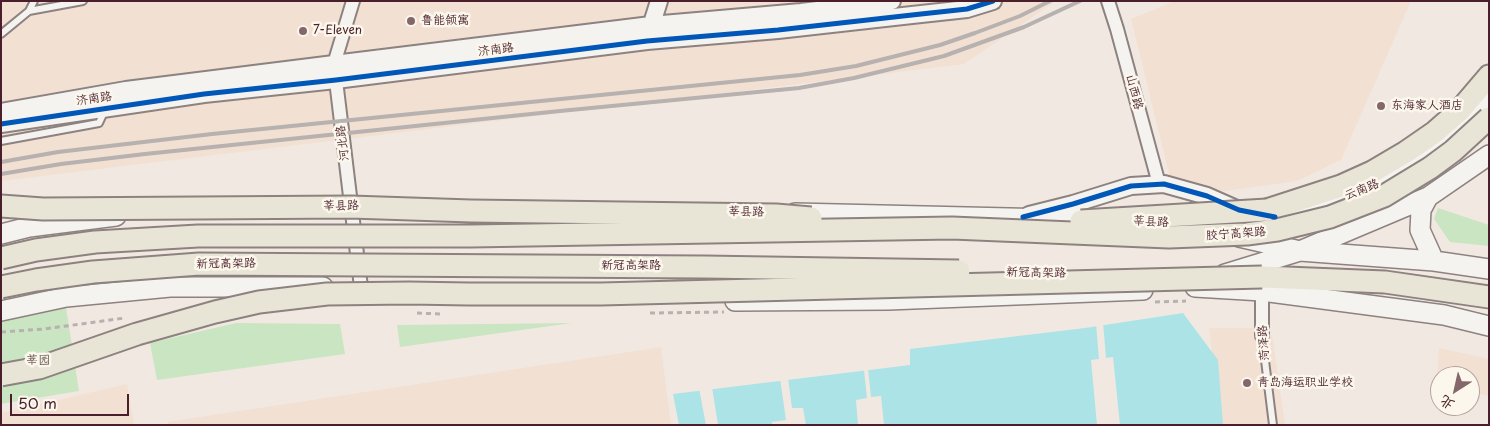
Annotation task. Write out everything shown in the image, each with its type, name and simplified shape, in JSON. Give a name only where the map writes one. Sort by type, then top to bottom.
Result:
[{"type":"highway","points":[[1,258],[36,250],[95,242],[190,236],[471,236],[952,228],[1267,210],[1341,186],[1372,172],[1406,152],[1435,132],[1460,110],[1489,76]]},
{"type":"highway","name":"胶宁高架路","points":[[952,228],[1169,237],[1247,234],[1277,230],[1330,217],[1384,196],[1430,168],[1453,151],[1489,118]]},
{"type":"highway","points":[[1,206],[43,208],[351,207],[471,211],[776,215],[952,228]]},
{"type":"highway","name":"新冠高架路","points":[[1,287],[65,275],[126,268],[254,263],[705,266],[1262,284]]},
{"type":"highway","points":[[1,375],[39,368],[137,334],[215,312],[259,302],[327,294],[611,294],[1385,282],[1489,297]]},
{"type":"main road","name":"云南路","points":[[1207,229],[1275,217],[1325,204],[1380,184],[1435,149],[1474,112],[1489,94]]},
{"type":"main road","points":[[1185,287],[1300,251],[1428,197],[1489,155]]},
{"type":"main road","points":[[1428,197],[1421,210],[1420,230],[1434,261]]},
{"type":"main road","name":"莘县路","points":[[1,234],[29,227],[152,212],[350,205],[1023,217],[1169,222],[1300,251],[1434,261],[1489,269]]},
{"type":"main road","points":[[1,311],[66,297],[170,287],[361,287],[712,301],[888,300],[1262,284],[1444,315],[1489,326]]},
{"type":"street","name":"河北路","points":[[352,1],[334,64],[361,287]]},
{"type":"street","points":[[647,41],[658,1]]},
{"type":"street","name":"济南路","points":[[1,112],[126,90],[334,64],[651,25],[801,12],[892,1]]},
{"type":"street","name":"济南路","points":[[1,124],[204,94],[336,80],[647,41],[778,30],[967,9],[993,1]]},
{"type":"street","name":"山西路","points":[[1108,1],[1158,184]]},
{"type":"street","points":[[1023,217],[1131,186],[1158,184],[1207,196],[1239,210],[1275,217]]},
{"type":"street","name":"菏泽路","points":[[1262,284],[1262,336]]},
{"type":"lane","points":[[1,34],[29,11],[34,1]]},
{"type":"lane","points":[[29,11],[83,1]]},
{"type":"lane","points":[[1,141],[99,123],[106,107]]},
{"type":"lane","name":"菏泽路","points":[[1262,336],[1273,425]]},
{"type":"shaded area","points":[[1,1],[1056,1],[964,64],[1,181]]},
{"type":"shaded area","points":[[1175,1],[1411,1],[1341,160],[1297,181],[1175,198],[1131,19]]},
{"type":"shaded area","name":"青岛海运职业学校","points":[[1209,328],[1268,328],[1273,340],[1285,425],[1220,425]]},
{"type":"shaded area","points":[[661,347],[671,425],[168,425],[167,422]]},
{"type":"shaded area","points":[[1439,348],[1489,359],[1489,396],[1480,394],[1480,366],[1438,366]]},
{"type":"shaded area","points":[[127,384],[134,425],[1,425],[1,413]]},
{"type":"green space","points":[[1438,208],[1489,225],[1489,246],[1450,242],[1434,219]]},
{"type":"green space","name":"莘园","points":[[65,301],[79,391],[1,404],[1,320]]},
{"type":"green space","points":[[236,323],[340,324],[345,354],[157,380],[150,343]]},
{"type":"green space","points":[[572,323],[400,347],[397,325]]},
{"type":"water","points":[[1183,313],[1218,360],[1223,425],[679,425],[673,394],[910,365],[910,349],[1085,328]]},
{"type":"pier","points":[[1103,323],[1106,358],[1113,357],[1120,425],[1097,425],[1091,360],[1099,359],[1096,324]]},
{"type":"pier","points":[[868,369],[871,397],[881,396],[884,425],[858,425],[856,400],[867,398],[864,370]]},
{"type":"pier","points":[[780,378],[788,378],[792,408],[803,408],[806,425],[772,425],[772,422],[786,420]]},
{"type":"pier","points":[[712,387],[718,425],[706,425],[699,388]]},
{"type":"railway","points":[[1,162],[58,152],[212,134],[800,75],[856,66],[940,45],[1020,16],[1050,1]]},
{"type":"railway","points":[[1,174],[61,164],[145,154],[799,88],[854,78],[944,56],[1024,27],[1080,1]]},
{"type":"cycle path","points":[[1,124],[204,94],[336,80],[647,41],[778,30],[967,9],[993,1]]},
{"type":"cycle path","points":[[1023,217],[1131,186],[1164,184],[1207,196],[1239,210],[1275,217]]},
{"type":"place","name":"鲁能领寓","points":[[411,21]]},
{"type":"place","name":"7-Eleven","points":[[303,31]]},
{"type":"place","name":"东海家人酒店","points":[[1381,106]]},
{"type":"place","name":"青岛海运职业学校","points":[[1247,383]]}]
